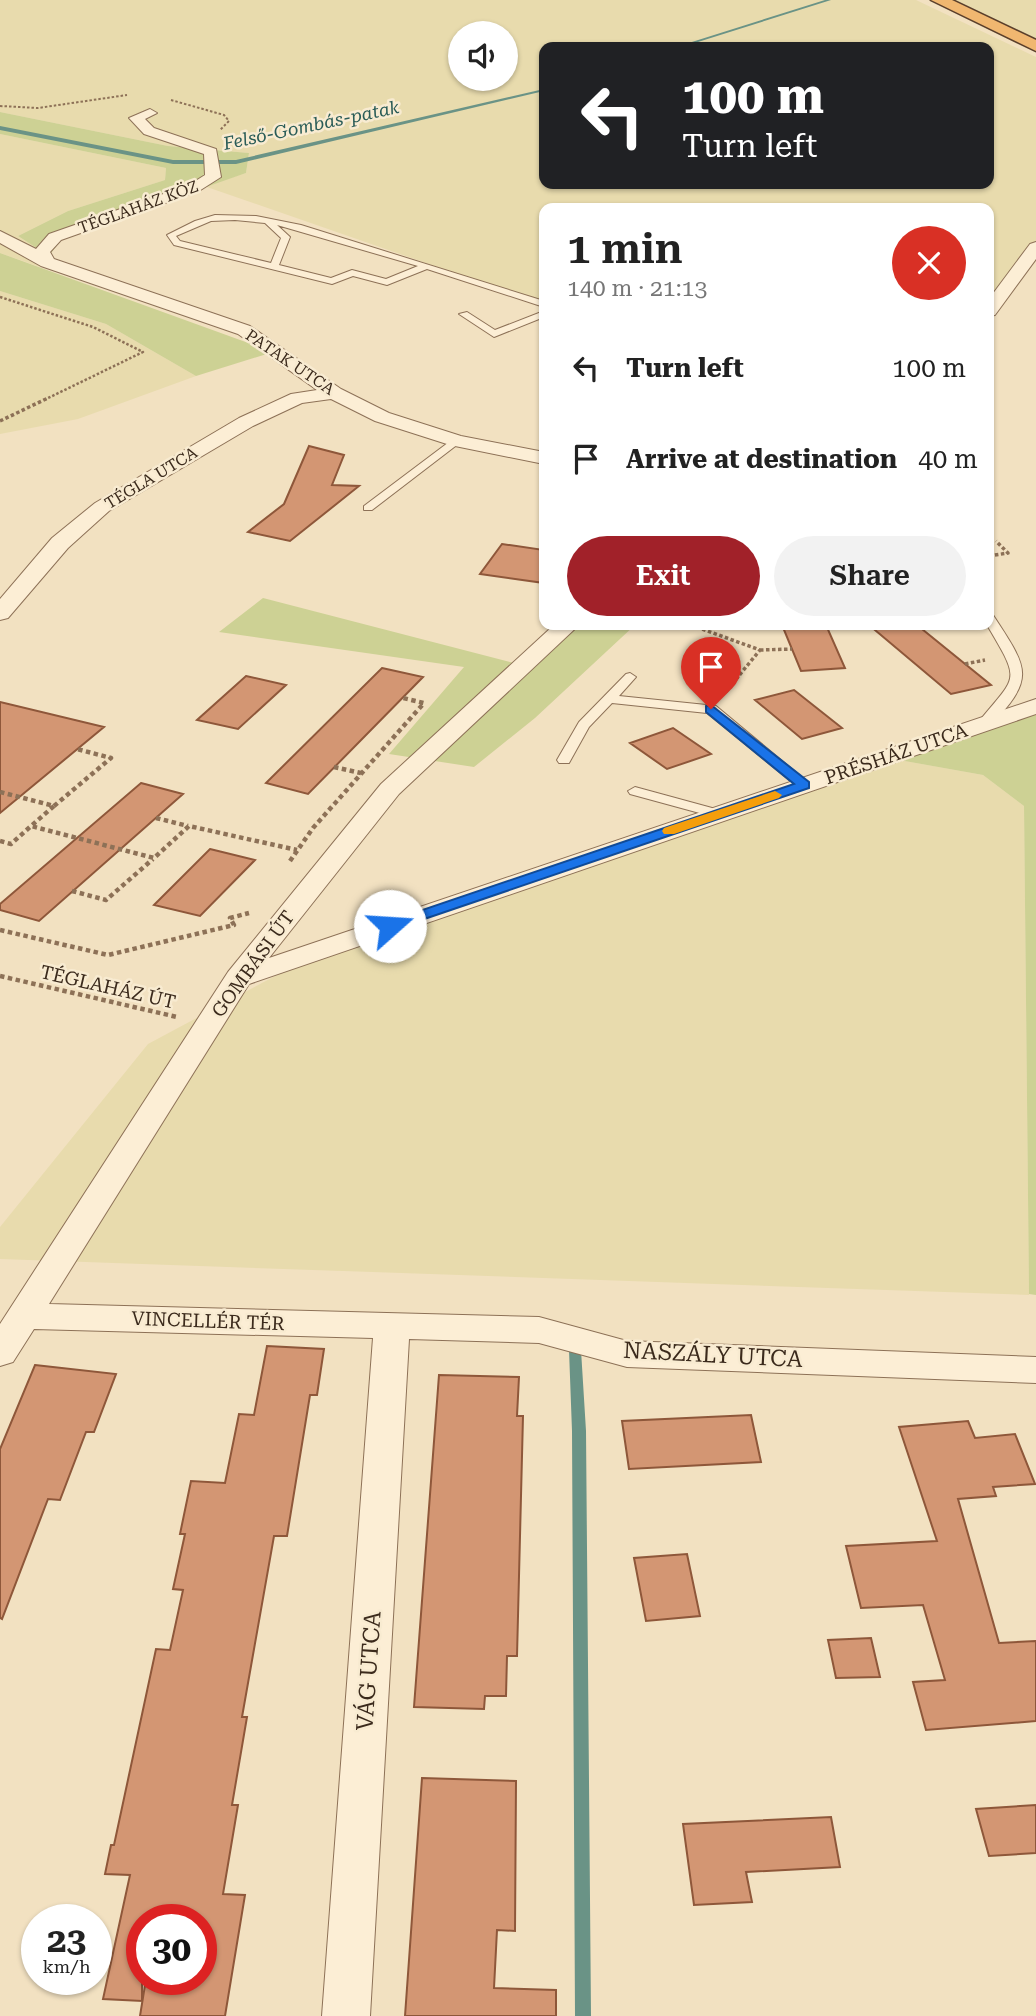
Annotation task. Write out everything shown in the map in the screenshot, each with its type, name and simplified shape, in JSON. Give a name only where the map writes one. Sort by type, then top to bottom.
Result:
[{"type":"highway","points":[[939,0],[1036,47]]},
{"type":"street","name":"TÉGLAHÁZ KÖZ","points":[[47,262],[42,252],[55,237],[194,188],[213,177],[211,152],[149,131],[136,118],[150,113]]},
{"type":"street","name":"PATAK UTCA","points":[[0,236],[47,262],[244,330],[334,393],[382,417],[457,441],[539,457]]},
{"type":"street","points":[[994,304],[1036,247]]},
{"type":"street","name":"TÉGLA UTCA","points":[[0,613],[60,543],[118,497],[246,422],[298,398],[334,393]]},
{"type":"street","name":"GOMBÁSI ÚT","points":[[0,1353],[238,978],[390,789],[562,630]]},
{"type":"street","name":"PRÉSHÁZ UTCA","points":[[238,978],[1036,706]]},
{"type":"street","name":"VINCELLÉR TÉR","points":[[24,1316],[393,1326]]},
{"type":"street","name":"NASZÁLY UTCA","points":[[393,1326],[539,1330],[627,1354],[1036,1370]]},
{"type":"street","name":"VÁG UTCA","points":[[346,2016],[393,1326]]},
{"type":"lane","points":[[427,266],[387,282],[352,273],[332,281],[177,243],[171,235],[213,218],[244,218],[268,222],[340,239],[427,266],[539,302]]},
{"type":"lane","points":[[268,222],[286,237],[274,266]]},
{"type":"lane","points":[[464,314],[494,334],[539,316]]},
{"type":"lane","points":[[368,508],[457,441]]},
{"type":"lane","points":[[984,724],[1010,698],[1020,680],[1018,669],[994,627]]},
{"type":"lane","points":[[564,760],[584,725],[629,677]]},
{"type":"lane","points":[[609,699],[711,709],[804,785]]},
{"type":"lane","points":[[635,791],[718,814]]},
{"type":"path","points":[[0,297],[93,327],[143,352],[0,421]]},
{"type":"path","points":[[994,555],[1008,553],[996,541]]},
{"type":"path","points":[[705,630],[760,650],[792,649]]},
{"type":"path","points":[[711,709],[760,650]]},
{"type":"path","points":[[284,870],[313,828],[424,703],[403,698]]},
{"type":"path","points":[[0,841],[11,844],[111,758],[77,749]]},
{"type":"path","points":[[334,767],[361,773]]},
{"type":"path","points":[[0,792],[54,806]]},
{"type":"path","points":[[156,818],[297,850]]},
{"type":"path","points":[[32,825],[154,858]]},
{"type":"path","points":[[72,891],[106,900],[189,826]]},
{"type":"path","points":[[0,930],[108,956],[234,925],[230,918],[257,911]]},
{"type":"path","name":"TÉGLAHÁZ ÚT","points":[[0,976],[209,1024]]},
{"type":"shaded area","points":[[0,0],[916,0],[1036,57],[1036,244],[994,293],[994,203],[539,203],[539,302],[204,186],[246,173],[249,153],[168,146],[0,112]]},
{"type":"shaded area","points":[[954,0],[1036,0],[1036,39]]},
{"type":"shaded area","points":[[0,134],[166,168],[165,180],[68,211],[18,236],[49,256],[40,267],[0,253]]},
{"type":"shaded area","points":[[0,291],[106,324],[196,376],[78,419],[0,434]]},
{"type":"shaded area","points":[[899,760],[983,775],[1024,806],[1029,1295],[0,1259],[0,1227],[148,1044],[303,961]]},
{"type":"green space","points":[[0,112],[168,146],[249,153],[246,173],[63,237],[49,256],[18,236],[68,211],[165,180],[166,168],[0,134]]},
{"type":"green space","points":[[0,253],[273,352],[196,376],[106,324],[0,291]]},
{"type":"green space","points":[[263,598],[525,666],[572,630],[630,630],[535,718],[474,767],[389,754],[464,667],[219,632]]},
{"type":"green space","points":[[1036,714],[1036,1295],[1029,1294],[1024,806],[983,775],[899,760]]},
{"type":"building","points":[[309,446],[344,455],[332,485],[359,486],[290,541],[248,532],[284,504]]},
{"type":"building","points":[[502,544],[539,549],[539,582],[480,574]]},
{"type":"building","points":[[784,630],[828,630],[845,668],[801,671]]},
{"type":"building","points":[[875,630],[923,630],[991,685],[951,694]]},
{"type":"building","points":[[382,668],[423,677],[308,794],[266,783]]},
{"type":"building","points":[[246,676],[286,685],[238,729],[197,720]]},
{"type":"building","points":[[794,690],[842,728],[802,739],[755,700]]},
{"type":"building","points":[[0,702],[104,727],[0,813]]},
{"type":"building","points":[[673,728],[711,754],[667,769],[630,743]]},
{"type":"building","points":[[141,783],[183,794],[39,921],[0,910],[0,904]]},
{"type":"building","points":[[210,849],[255,860],[200,916],[154,905]]},
{"type":"building","points":[[267,1346],[324,1349],[317,1395],[310,1395],[287,1536],[274,1536],[242,1717],[247,1717],[232,1805],[238,1805],[223,1894],[245,1895],[225,2016],[140,2016],[143,1995],[217,1995],[217,1904],[126,1904],[126,1995],[142,1995],[142,2001],[103,1999],[104,1995],[112,1995],[112,1958],[130,1875],[105,1874],[111,1845],[114,1845],[156,1649],[170,1650],[183,1590],[173,1589],[185,1534],[180,1534],[191,1481],[225,1483],[239,1414],[254,1415]]},
{"type":"building","points":[[35,1365],[116,1374],[94,1432],[86,1432],[60,1500],[48,1499],[2,1619],[0,1449]]},
{"type":"building","points":[[439,1375],[519,1377],[517,1416],[523,1416],[517,1656],[507,1656],[506,1696],[485,1696],[484,1709],[414,1707]]},
{"type":"building","points":[[751,1415],[761,1462],[629,1469],[622,1421]]},
{"type":"building","points":[[968,1421],[975,1438],[1015,1434],[1035,1484],[993,1487],[996,1496],[958,1499],[999,1643],[1036,1641],[1036,1721],[926,1730],[913,1682],[945,1680],[923,1605],[861,1608],[846,1546],[937,1541],[899,1427]]},
{"type":"building","points":[[687,1554],[700,1616],[646,1621],[634,1558]]},
{"type":"building","points":[[871,1638],[880,1677],[836,1678],[828,1640]]},
{"type":"building","points":[[422,1778],[516,1781],[515,1931],[497,1930],[494,1988],[556,1990],[556,2016],[405,2016]]},
{"type":"building","points":[[1036,1805],[1036,1853],[989,1856],[976,1809]]},
{"type":"building","points":[[831,1817],[840,1867],[746,1872],[752,1902],[694,1905],[683,1824]]},
{"type":"waterway","name":"Felső-Gombás-patak","points":[[694,42],[829,0]]},
{"type":"waterway","name":"Felső-Gombás-patak","points":[[0,128],[173,162],[236,162],[539,91]]},
{"type":"waterway","points":[[575,1350],[579,1431],[583,2016]]},
{"type":"slow traffic","points":[[669,831],[775,795]]},
{"type":"route","points":[[390,926],[804,785],[711,709]]}]
